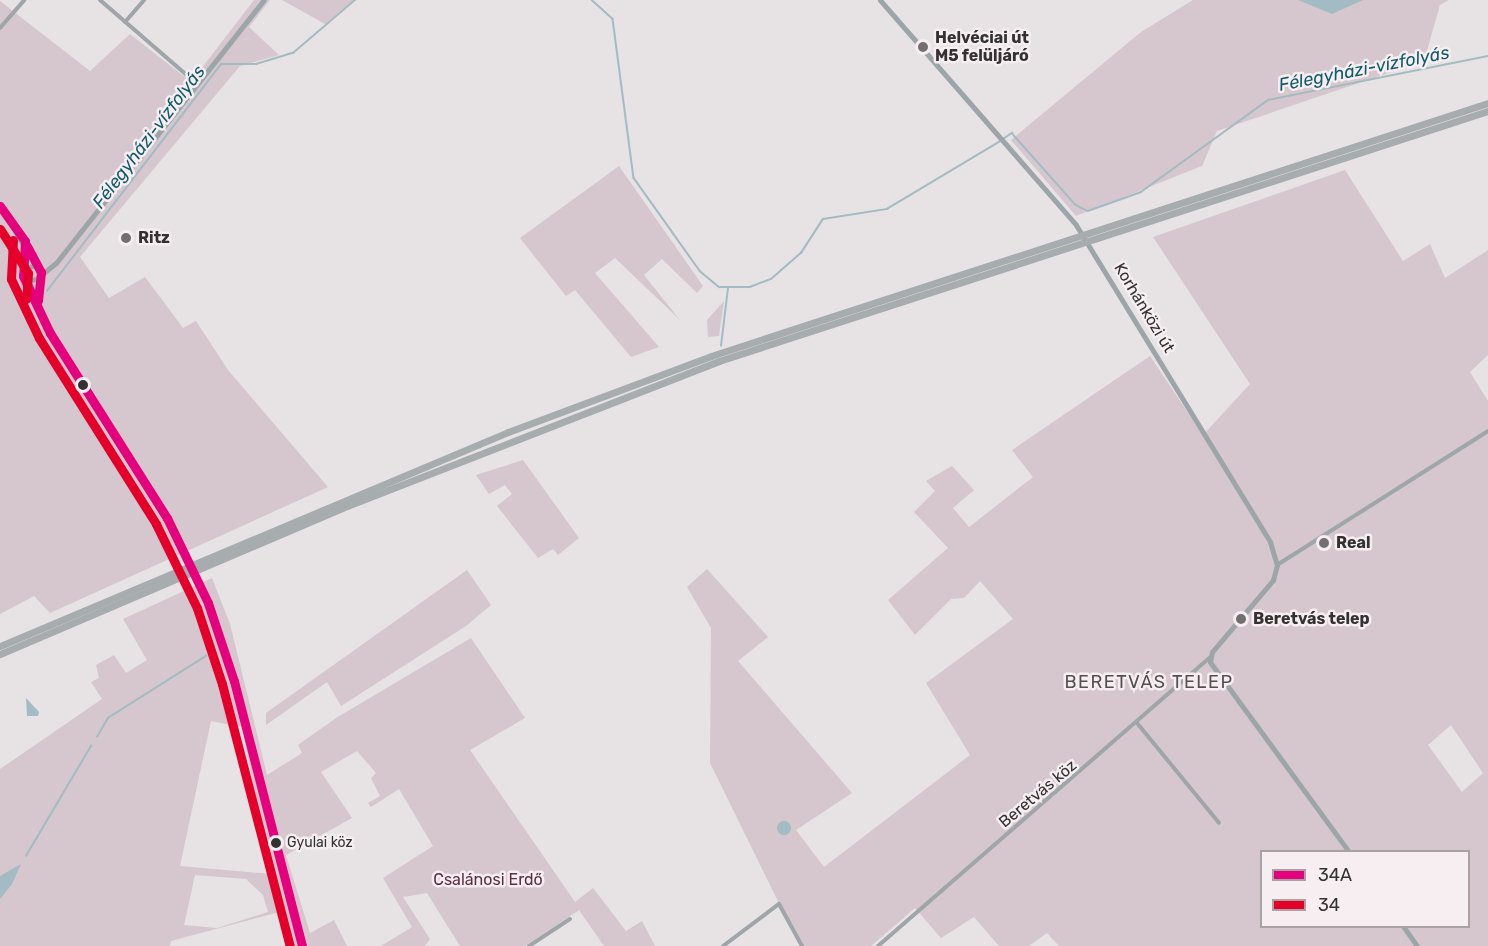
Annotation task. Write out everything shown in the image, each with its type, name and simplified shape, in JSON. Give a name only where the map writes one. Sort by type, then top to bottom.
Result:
[{"type":"highway","points":[[1096,233],[1488,103]]},
{"type":"highway","points":[[0,646],[508,432],[931,286],[1488,111]]},
{"type":"highway","points":[[0,654],[511,439],[931,286]]},
{"type":"street","points":[[0,28],[24,0]]},
{"type":"street","points":[[100,0],[197,84]]},
{"type":"street","points":[[125,22],[144,0]]},
{"type":"street","points":[[29,282],[40,277],[56,263],[264,0]]},
{"type":"street","name":"Korhánközi út","points":[[880,0],[1002,140],[1094,251],[1270,542],[1277,565]]},
{"type":"street","points":[[0,206],[24,241],[36,266],[40,277],[38,303]]},
{"type":"street","points":[[24,241],[26,266],[23,274],[29,282],[50,333],[186,555],[198,580],[227,655],[302,946]]},
{"type":"street","points":[[26,266],[56,263]]},
{"type":"street","points":[[1348,850],[1210,657],[1270,584],[1277,565],[1488,431]]},
{"type":"street","name":"Beretvás köz","points":[[878,946],[1137,723],[1210,657]]},
{"type":"street","points":[[1137,723],[1219,823]]},
{"type":"street","points":[[723,946],[779,904],[802,946]]},
{"type":"street","points":[[529,946],[570,919]]},
{"type":"street","points":[[1404,928],[1417,946]]},
{"type":"green space","points":[[254,0],[270,0],[249,27],[279,55],[240,66],[80,257],[109,298],[145,277],[183,328],[196,321],[228,370],[328,487],[50,613],[34,596],[0,614],[0,1],[90,71],[130,34],[191,82]]},
{"type":"green space","points":[[282,0],[355,0],[325,24]]},
{"type":"green space","points":[[1193,0],[1449,0],[1440,5],[1424,61],[1217,131],[1202,166],[1076,216],[1011,140],[1141,32]]},
{"type":"green space","points":[[619,166],[703,286],[697,293],[662,259],[644,275],[680,320],[615,258],[595,273],[659,347],[631,357],[575,290],[566,296],[520,238]]},
{"type":"green space","points":[[1345,170],[1403,261],[1430,244],[1445,278],[1488,250],[1488,355],[1470,372],[1488,401],[1488,946],[1059,946],[1047,933],[1029,946],[999,946],[974,917],[941,938],[915,908],[871,946],[800,946],[710,763],[711,628],[687,587],[707,569],[768,637],[738,661],[852,793],[796,830],[824,867],[970,755],[926,683],[1013,619],[980,581],[964,598],[951,599],[915,635],[888,600],[948,548],[914,512],[935,491],[926,481],[952,466],[974,490],[953,508],[969,527],[1033,477],[1012,450],[1150,356],[1203,435],[1250,384],[1153,237]],"holes":[[[1451,725],[1483,773],[1462,792],[1428,745]]]},
{"type":"green space","points":[[724,301],[719,336],[708,337],[707,320]]},
{"type":"green space","points":[[523,460],[579,538],[558,555],[553,549],[538,558],[497,506],[512,494],[505,485],[489,494],[476,475]]},
{"type":"green space","points":[[467,570],[491,605],[466,626],[341,706],[327,682],[266,725],[266,713]]},
{"type":"green space","name":"Csalánosi Erdő","points":[[212,578],[230,624],[267,775],[302,753],[298,745],[336,718],[471,638],[525,718],[470,750],[575,902],[593,888],[626,931],[642,921],[655,946],[604,946],[579,910],[525,946],[460,946],[427,893],[403,897],[430,939],[425,946],[381,946],[412,927],[383,878],[433,846],[399,789],[371,807],[368,803],[380,796],[371,778],[376,773],[357,751],[321,772],[352,818],[286,855],[310,933],[334,920],[347,946],[292,946],[283,911],[171,941],[170,946],[0,946],[0,769],[102,699],[91,682],[99,678],[96,665],[114,655],[126,673],[147,660],[123,619]],"holes":[[[211,721],[242,727],[271,874],[180,866]],[[195,875],[246,879],[263,895],[268,912],[217,928],[184,925]]]},
{"type":"water","points":[[1298,0],[1363,0],[1332,14]]},
{"type":"water","points":[[26,698],[39,712],[38,716],[27,716]]},
{"type":"water","points":[[784,821],[789,823],[791,828],[789,833],[784,835],[779,833],[777,828],[779,823]]},
{"type":"water","points":[[21,864],[12,884],[0,899],[0,876]]},
{"type":"waterway","name":"Félegyházi-vízfolyás","points":[[47,291],[221,64],[256,64],[293,53],[355,0]]},
{"type":"waterway","name":"Félegyházi-vízfolyás","points":[[592,0],[613,19],[634,178],[700,271],[719,287],[750,287],[771,279],[801,253],[823,219],[887,209],[999,142]]},
{"type":"waterway","name":"Félegyházi-vízfolyás","points":[[1003,139],[1012,133],[1076,205],[1088,211],[1141,192],[1268,100],[1488,56]]},
{"type":"waterway","points":[[721,346],[728,288]]},
{"type":"waterway","points":[[97,737],[108,718],[206,656]]},
{"type":"waterway","points":[[26,856],[91,746]]},
{"type":"transit line","name":"34A","points":[[0,206],[25,241],[23,276],[50,333],[167,518],[208,603],[234,681],[302,946]]},
{"type":"transit line","name":"34","points":[[0,229],[28,273],[26,299]]},
{"type":"transit line","name":"34","points":[[13,240],[11,279],[39,338],[156,524],[197,608],[222,684],[290,946]]},
{"type":"transit line","name":"34A","points":[[27,246],[41,272],[38,301]]},
{"type":"place","name":"Helvéciai út M5 felüljáró","points":[[923,47]]},
{"type":"place","name":"Ritz","points":[[126,238]]},
{"type":"place","name":"Real","points":[[1324,543]]},
{"type":"place","name":"Beretvás telep","points":[[1241,619]]},
{"type":"place","name":"Gyulai köz","points":[[276,843]]},
{"type":"district","name":"BERETVÁS TELEP","points":[[1149,682]]}]
